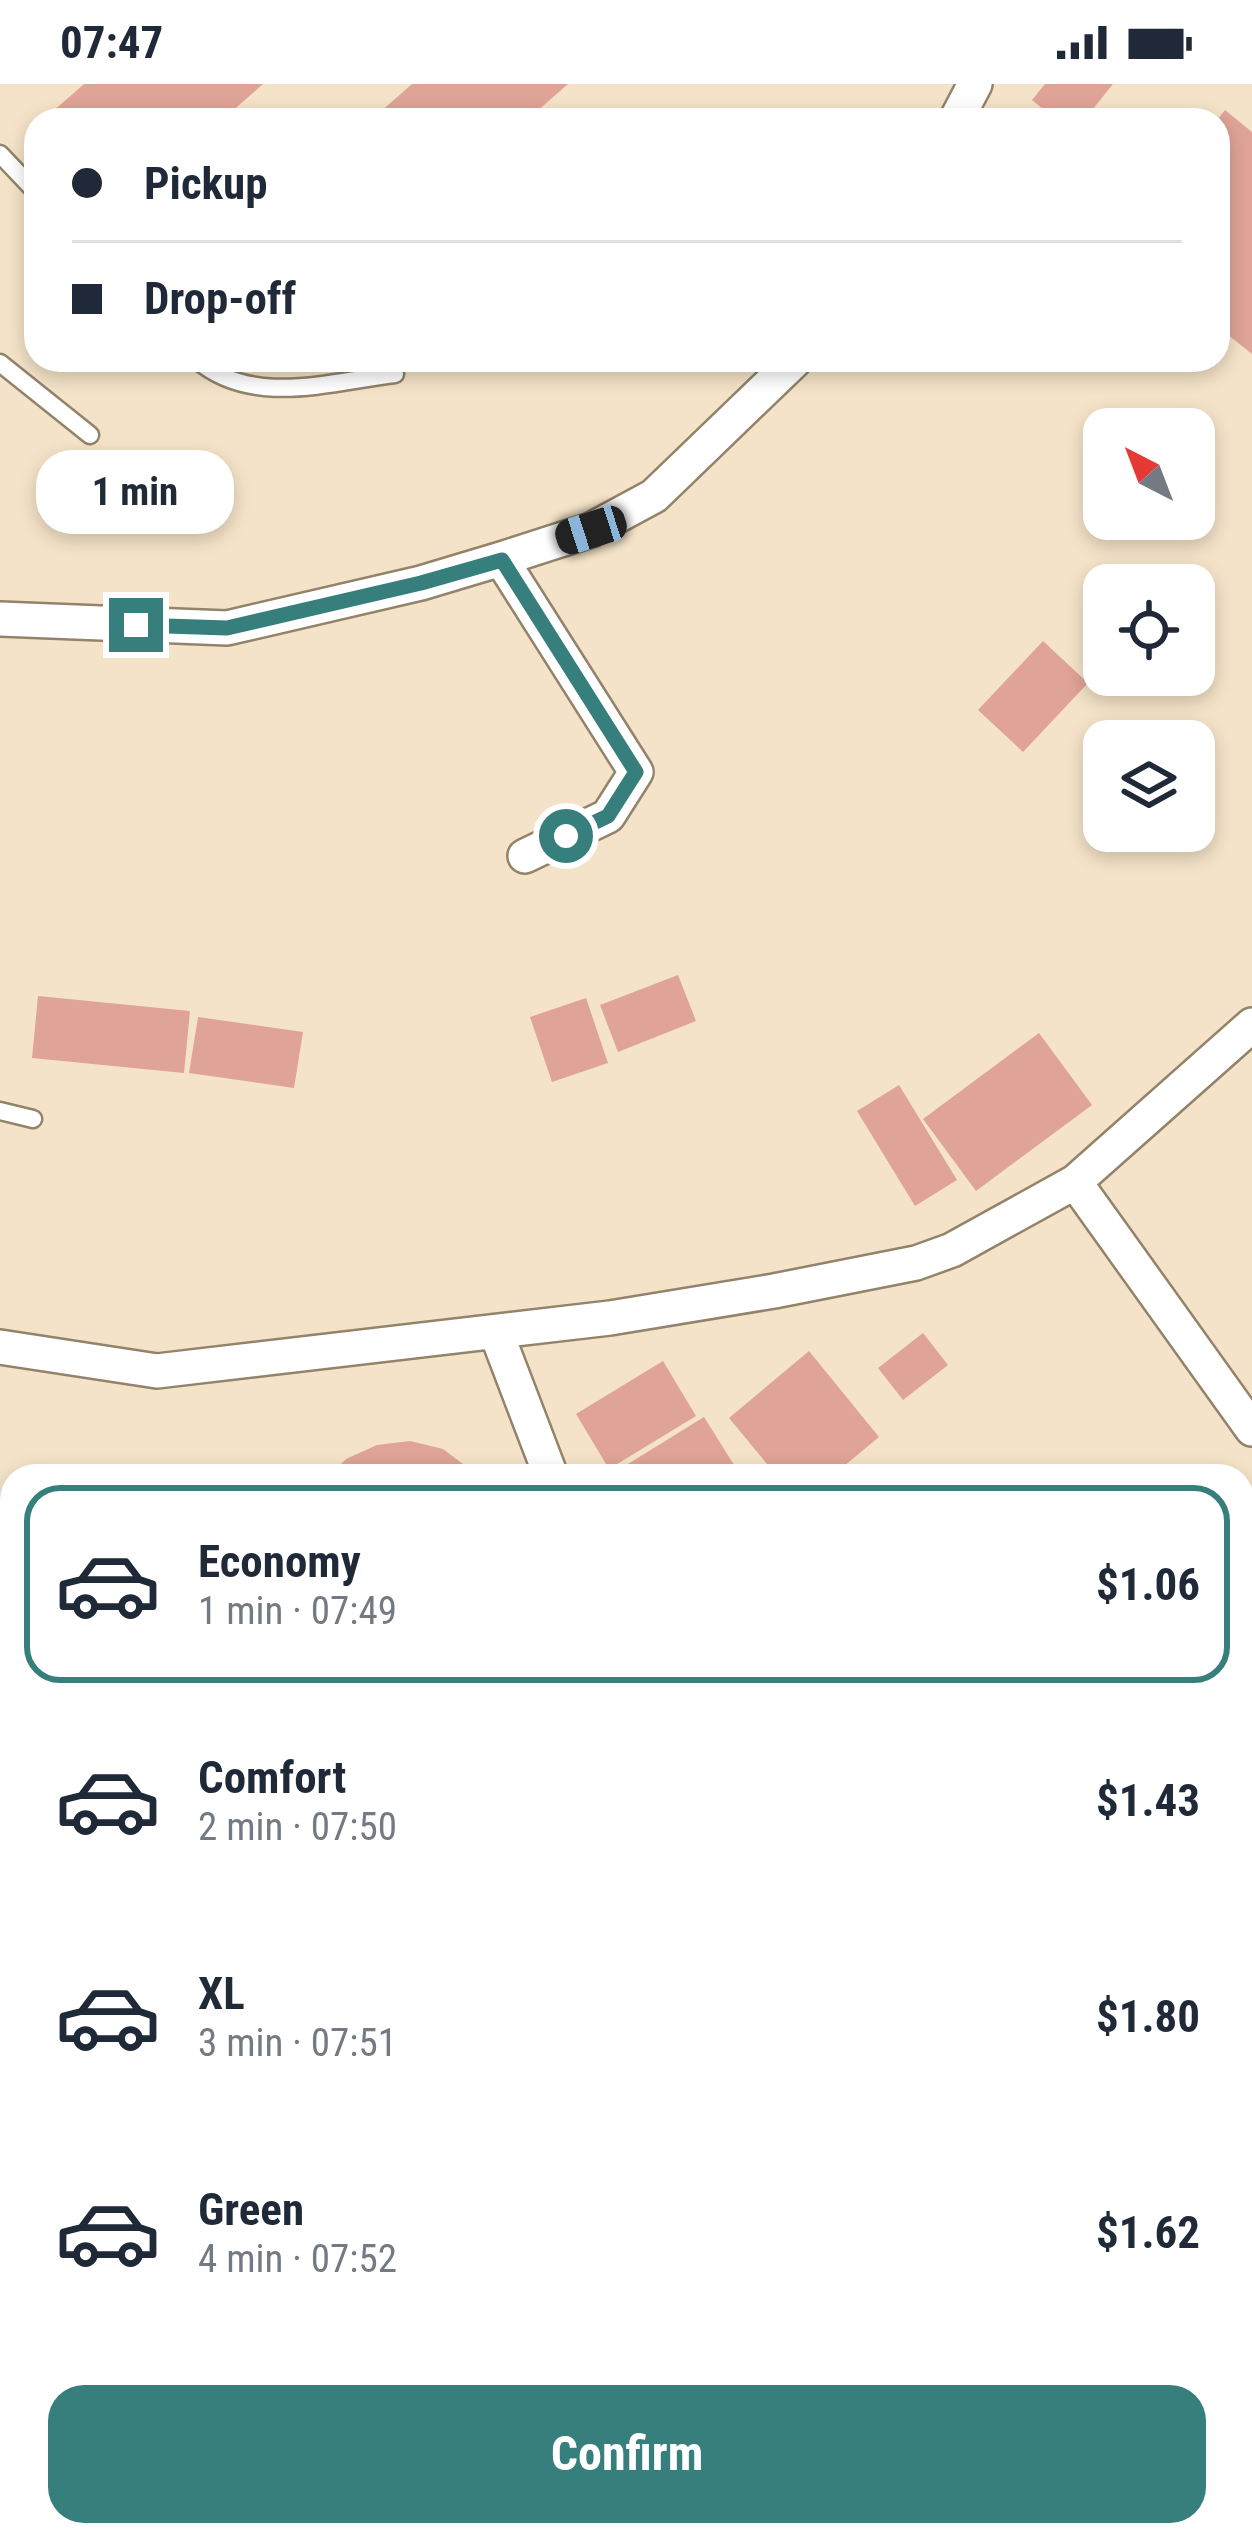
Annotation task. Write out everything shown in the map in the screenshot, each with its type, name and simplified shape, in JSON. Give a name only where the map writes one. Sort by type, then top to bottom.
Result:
[{"type":"street","points":[[0,619],[227,628],[502,560],[591,530],[654,496],[783,372]]},
{"type":"street","points":[[502,560],[636,772],[608,816],[525,856]]},
{"type":"street","points":[[0,1347],[157,1371],[496,1332],[751,1295],[916,1262],[952,1250],[1075,1182],[1252,1025]]},
{"type":"street","points":[[1075,1182],[1252,1430]]},
{"type":"street","points":[[496,1332],[546,1464]]},
{"type":"lane","points":[[0,154],[24,179]]},
{"type":"lane","points":[[0,363],[90,435]]},
{"type":"lane","points":[[214,372],[255,388],[395,374]]},
{"type":"lane","points":[[0,1112],[33,1119]]},
{"type":"building","points":[[84,84],[263,84],[236,108],[57,108]]},
{"type":"building","points":[[412,84],[568,84],[541,108],[385,108]]},
{"type":"building","points":[[1045,84],[1113,84],[1094,108],[1042,108],[1032,100]]},
{"type":"building","points":[[1230,114],[1252,132],[1252,354],[1230,337]]},
{"type":"building","points":[[1043,641],[1083,678],[1083,688],[1023,752],[978,710]]},
{"type":"building","points":[[678,975],[696,1021],[618,1052],[600,1005]]},
{"type":"building","points":[[38,996],[190,1011],[184,1073],[32,1058]]},
{"type":"building","points":[[586,998],[608,1063],[552,1082],[530,1017]]},
{"type":"building","points":[[198,1017],[303,1032],[294,1088],[189,1073]]},
{"type":"building","points":[[1039,1033],[1092,1105],[976,1191],[923,1119]]},
{"type":"building","points":[[899,1085],[957,1180],[915,1206],[857,1111]]},
{"type":"building","points":[[923,1333],[948,1365],[903,1400],[878,1368]]},
{"type":"building","points":[[809,1351],[879,1437],[846,1464],[767,1464],[729,1418]]},
{"type":"building","points":[[663,1361],[696,1416],[617,1464],[606,1464],[576,1414]]},
{"type":"building","points":[[704,1417],[733,1464],[628,1464]]},
{"type":"building","points":[[410,1441],[443,1449],[463,1464],[341,1464],[377,1445]]},
{"type":"route","points":[[136,625],[227,628],[502,560],[636,772],[608,816],[566,836]]}]
